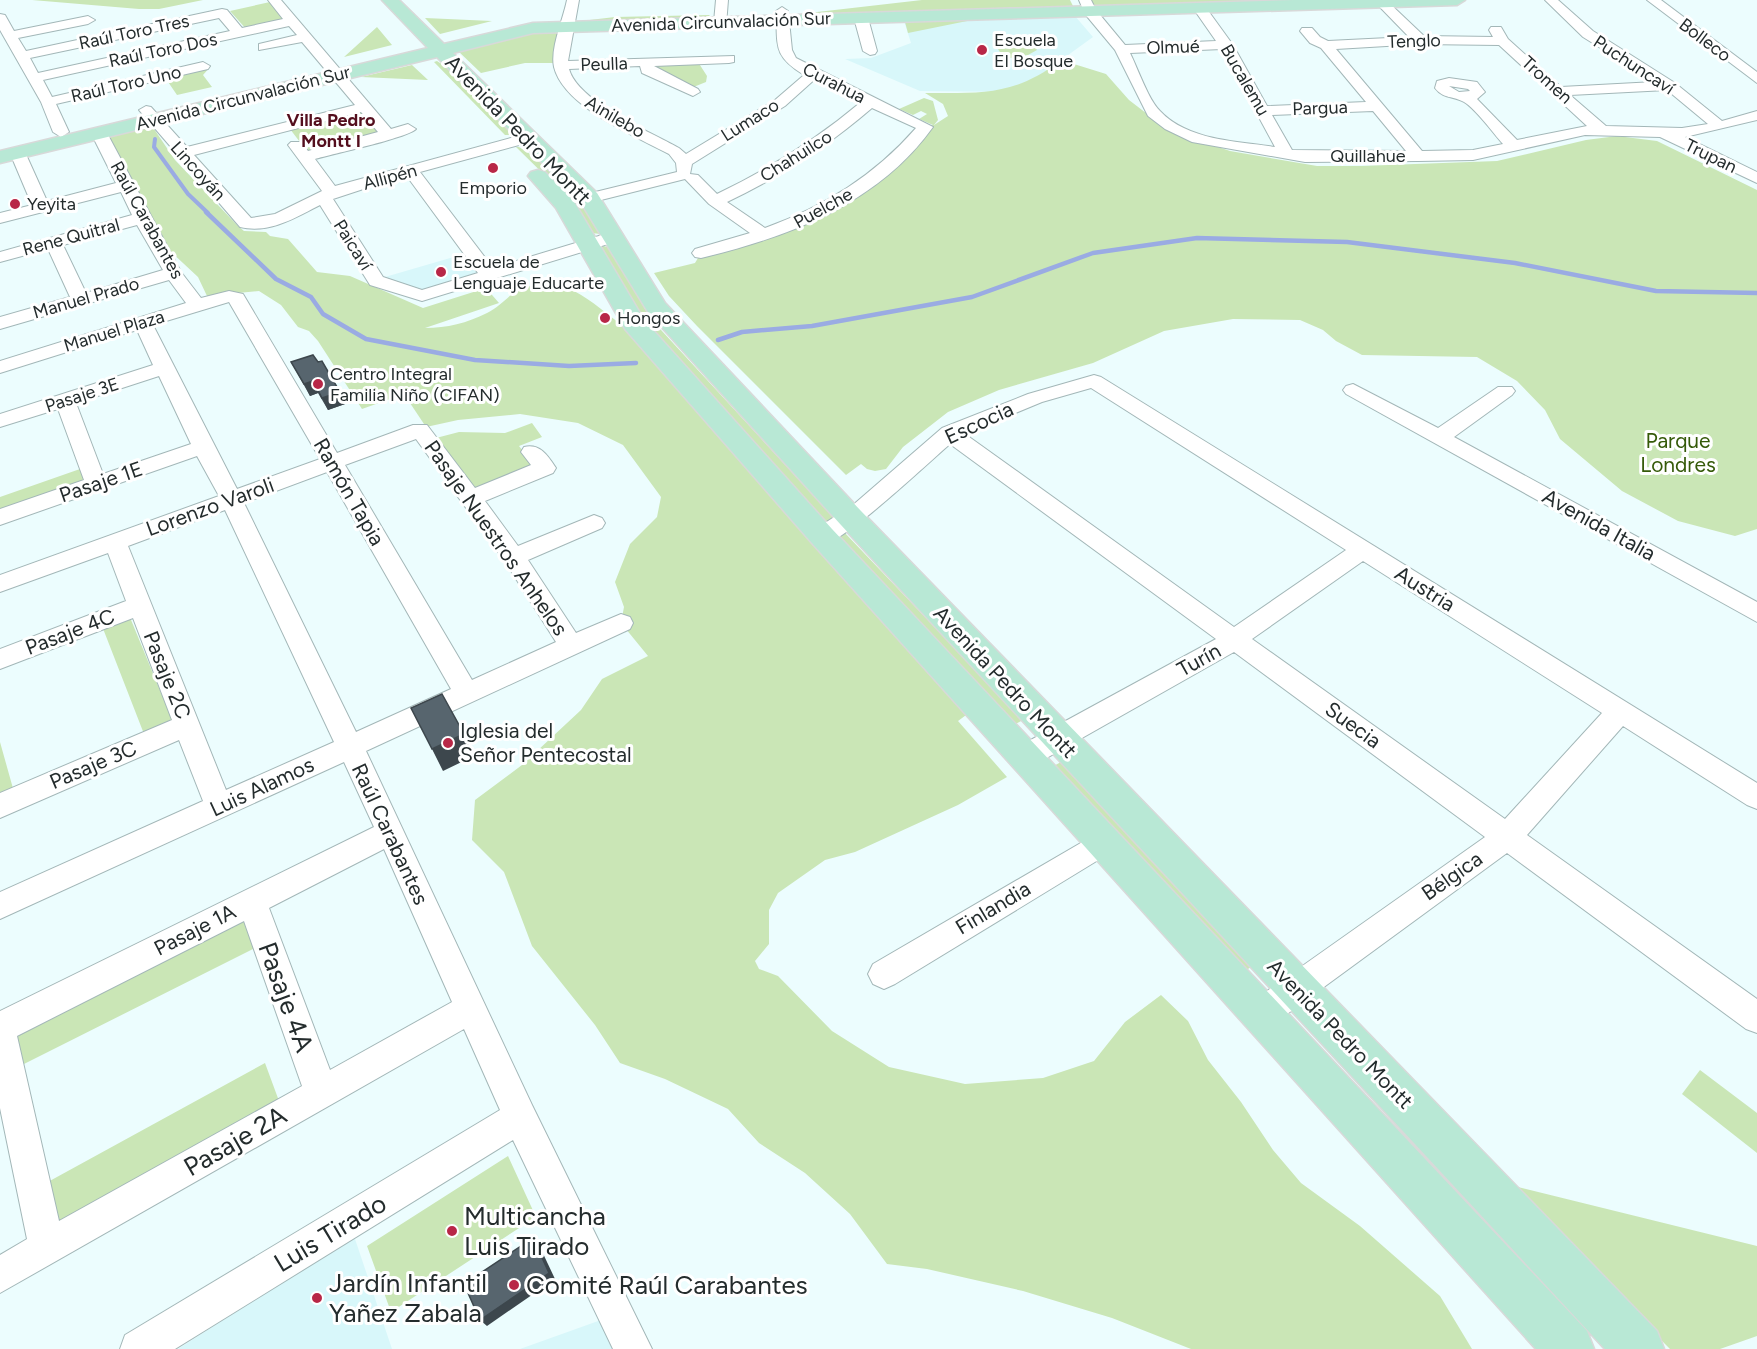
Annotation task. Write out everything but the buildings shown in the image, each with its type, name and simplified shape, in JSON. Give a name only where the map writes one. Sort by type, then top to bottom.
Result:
[{"type":"main road","name":"Avenida Circunvalación Sur","points":[[788,12],[899,0]]},
{"type":"main road","name":"Avenida Circunvalación Sur","points":[[6,152],[61,132],[149,115],[427,48],[534,19],[571,15],[788,12],[861,18],[1088,6],[1198,8],[1456,0]]},
{"type":"main road","name":"Avenida Pedro Montt","points":[[383,4],[427,48],[566,206],[600,240],[656,308],[850,518],[1639,1349]]},
{"type":"main road","name":"Avenida Pedro Montt","points":[[427,48],[502,132],[589,198],[600,240],[634,324],[822,536],[1569,1349]]},
{"type":"main road","name":"Avenida Circunvalación Sur","points":[[6,152],[99,133],[149,115]]},
{"type":"street","points":[[274,0],[388,135]]},
{"type":"street","name":"Puchuncaví","points":[[1551,0],[1588,34],[1670,86],[1720,126]]},
{"type":"street","name":"Bolleco","points":[[1653,0],[1757,80]]},
{"type":"street","points":[[1371,1],[1403,24],[1420,40]]},
{"type":"street","points":[[1371,1],[1386,24],[1402,41]]},
{"type":"street","name":"Quillahue","points":[[1088,6],[1121,49],[1153,113],[1170,126],[1197,139],[1287,155],[1473,155],[1585,129],[1666,134],[1720,126]]},
{"type":"street","name":"Bucalemu","points":[[1198,8],[1226,45],[1287,155]]},
{"type":"street","name":"Curahua","points":[[788,12],[785,50],[790,60],[813,74],[925,127]]},
{"type":"street","name":"Raúl Toro Tres","points":[[21,56],[222,13],[238,33]]},
{"type":"street","points":[[560,65],[571,15]]},
{"type":"street","points":[[0,18],[8,42],[21,56],[34,78],[61,132]]},
{"type":"street","points":[[861,18],[870,51]]},
{"type":"street","points":[[8,42],[88,20]]},
{"type":"street","name":"Raúl Toro Dos","points":[[34,78],[292,21]]},
{"type":"street","points":[[1386,24],[1403,24]]},
{"type":"street","points":[[1307,31],[1315,40],[1326,45],[1418,156]]},
{"type":"street","name":"Tenglo","points":[[1326,45],[1499,35]]},
{"type":"street","name":"Tromen","points":[[1499,35],[1600,129]]},
{"type":"street","points":[[264,47],[305,37]]},
{"type":"street","name":"Olmué","points":[[1121,49],[1226,45]]},
{"type":"street","name":"Peulla","points":[[560,65],[729,58]]},
{"type":"street","points":[[1733,61],[1749,58]]},
{"type":"street","name":"Peulla","points":[[647,63],[647,70],[688,97],[708,78],[702,60]]},
{"type":"street","name":"Ainilebo","points":[[560,65],[569,85],[581,97],[682,168],[715,201],[765,236]]},
{"type":"street","name":"Raúl Toro Uno","points":[[48,102],[203,66]]},
{"type":"street","name":"Lumaco","points":[[682,168],[704,149],[780,103],[813,74]]},
{"type":"street","points":[[1559,91],[1670,86]]},
{"type":"street","points":[[1467,97],[1513,145]]},
{"type":"street","name":"Chahuilco","points":[[715,201],[766,177],[837,130],[870,102]]},
{"type":"street","name":"Pargua","points":[[1264,111],[1376,106]]},
{"type":"street","points":[[182,153],[364,107]]},
{"type":"street","name":"Lincoyán","points":[[149,115],[246,223],[256,224]]},
{"type":"street","points":[[1720,126],[1757,115]]},
{"type":"street","name":"Puelche","points":[[701,253],[765,236],[804,221],[847,197],[898,158],[925,127]]},
{"type":"street","name":"Paicaví","points":[[282,128],[304,157],[328,196],[376,281],[422,296],[489,275]]},
{"type":"street","points":[[304,157],[408,129]]},
{"type":"street","name":"Allipén","points":[[256,224],[276,220],[328,196],[411,171],[502,132]]},
{"type":"street","name":"Raúl Carabantes","points":[[99,133],[141,218],[173,273],[197,305]]},
{"type":"street","name":"Trupan","points":[[1666,134],[1757,178]]},
{"type":"street","points":[[6,152],[42,208]]},
{"type":"street","points":[[589,198],[682,168]]},
{"type":"street","points":[[411,171],[489,275],[600,240]]},
{"type":"street","points":[[0,218],[125,186]]},
{"type":"street","name":"Rene Quitral","points":[[0,257],[141,218]]},
{"type":"street","points":[[53,242],[80,300]]},
{"type":"street","name":"Manuel Prado","points":[[0,323],[173,273]]},
{"type":"street","name":"Manuel Plaza","points":[[0,367],[142,321],[229,296]]},
{"type":"street","name":"Ramón Tapia","points":[[229,296],[237,298],[466,693]]},
{"type":"street","name":"Raúl Carabantes","points":[[142,321],[203,447],[232,500],[391,832],[520,1117],[633,1349]]},
{"type":"street","name":"Pasaje 3E","points":[[0,421],[164,368]]},
{"type":"street","name":"Escocia","points":[[822,536],[850,518],[949,433],[1035,398],[1094,381]]},
{"type":"street","name":"Austria","points":[[1094,381],[1757,797]]},
{"type":"street","name":"Avenida Italia","points":[[1353,390],[1757,613]]},
{"type":"street","points":[[1440,437],[1505,391]]},
{"type":"street","points":[[65,400],[96,484]]},
{"type":"street","name":"Lorenzo Varoli","points":[[0,584],[420,430]]},
{"type":"street","name":"Pasaje Nuestros Anhelos","points":[[420,430],[514,557],[571,645]]},
{"type":"street","name":"Suecia","points":[[949,433],[1757,1018]]},
{"type":"street","name":"Pasaje 1E","points":[[0,517],[203,447]]},
{"type":"street","points":[[472,498],[545,468],[532,452]]},
{"type":"street","points":[[514,557],[594,523]]},
{"type":"street","name":"Pasaje 2C","points":[[115,542],[219,807]]},
{"type":"street","name":"Turín","points":[[1026,756],[1234,640],[1363,550]]},
{"type":"street","name":"Pasaje 4C","points":[[0,659],[139,606]]},
{"type":"street","name":"Luis Alamos","points":[[0,906],[621,623]]},
{"type":"street","name":"Bélgica","points":[[1260,1014],[1507,837],[1620,711]]},
{"type":"street","name":"Pasaje 3C","points":[[0,806],[187,725]]},
{"type":"street","name":"Pasaje 1A","points":[[0,1029],[391,832]]},
{"type":"street","name":"Finlandia","points":[[884,974],[1103,842]]},
{"type":"street","name":"Pasaje 4A","points":[[252,902],[321,1092]]},
{"type":"street","name":"Pasaje 2A","points":[[0,1275],[471,1008]]},
{"type":"street","points":[[0,1029],[47,1248]]},
{"type":"street","name":"Luis Tirado","points":[[139,1349],[520,1117]]},
{"type":"shaded area","name":"Escuela El Bosque","points":[[1075,16],[1093,37],[1017,92],[920,91],[845,59],[871,58],[911,43],[904,21]]},
{"type":"shaded area","name":"Escuela de Lenguaje Educarte","points":[[464,254],[479,274],[421,290],[385,277]]},
{"type":"shaded area","name":"Jardín Infantil Yañez Zabala","points":[[354,1236],[392,1349],[178,1349]]},
{"type":"shaded area","points":[[601,1320],[612,1349],[520,1349]]},
{"type":"green space","points":[[32,0],[203,0],[159,9],[139,9]]},
{"type":"green space","points":[[922,0],[1070,0],[1074,8],[791,15]]},
{"type":"green space","points":[[1087,0],[1345,0],[1098,8],[1090,6]]},
{"type":"green space","points":[[270,2],[286,18],[247,30],[230,11]]},
{"type":"green space","points":[[709,15],[711,17],[582,24],[581,21],[615,17]]},
{"type":"green space","points":[[425,18],[492,21],[440,34]]},
{"type":"green space","points":[[977,19],[908,33],[905,22]]},
{"type":"green space","points":[[377,27],[392,45],[344,57]]},
{"type":"green space","points":[[559,31],[554,63],[525,63],[481,73],[457,50],[533,32]]},
{"type":"green space","points":[[1034,46],[1037,50],[1028,55],[1004,59],[998,49]]},
{"type":"green space","name":"Parque Londres","points":[[1061,60],[1106,74],[1129,100],[1168,130],[1230,151],[1317,166],[1497,161],[1586,140],[1617,136],[1657,141],[1757,190],[1757,529],[1735,536],[1678,521],[1622,491],[1560,439],[1545,410],[1517,381],[1477,357],[1362,355],[1336,341],[1323,330],[1300,320],[1233,319],[1164,331],[1093,363],[999,390],[948,412],[903,447],[886,469],[875,471],[861,464],[846,475],[697,326],[669,296],[654,273],[695,263],[701,253],[832,206],[925,127],[933,125],[919,119],[927,114],[921,111],[913,115],[899,109],[924,98],[933,101],[938,120],[934,125],[948,116],[943,104],[925,93],[997,90],[1028,80]]},
{"type":"green space","points":[[437,61],[455,73],[512,135],[505,135],[434,62]]},
{"type":"green space","points":[[698,62],[707,76],[706,82],[691,88],[652,69],[654,64]]},
{"type":"green space","points":[[412,65],[428,80],[361,77]]},
{"type":"green space","points":[[211,66],[203,75],[212,87],[177,95],[164,76]]},
{"type":"green space","points":[[360,111],[380,133],[309,154],[290,129]]},
{"type":"green space","points":[[150,123],[175,160],[238,226],[244,231],[266,232],[270,236],[288,239],[317,272],[350,276],[423,308],[486,288],[499,303],[425,328],[449,326],[472,320],[494,309],[512,294],[525,287],[551,286],[567,289],[594,303],[626,328],[977,707],[958,721],[1007,777],[958,805],[855,852],[825,860],[778,893],[769,910],[769,944],[755,961],[759,969],[778,976],[832,1031],[889,1067],[965,1084],[1043,1078],[1094,1061],[1125,1022],[1161,995],[1188,1021],[1208,1060],[1241,1102],[1273,1150],[1301,1183],[1360,1226],[1440,1296],[1472,1349],[1191,1349],[1112,1318],[1023,1291],[927,1269],[887,1264],[850,1214],[805,1173],[759,1143],[728,1109],[665,1079],[620,1063],[595,1025],[532,946],[504,872],[472,840],[475,800],[522,765],[581,710],[602,679],[648,656],[621,623],[624,607],[615,582],[630,544],[657,517],[661,497],[623,445],[578,423],[520,414],[458,420],[426,427],[404,394],[362,409],[318,341],[309,331],[298,327],[281,305],[259,291],[207,296],[198,277],[169,250],[107,134]]},
{"type":"green space","points":[[516,147],[546,164],[582,200],[601,234],[591,233],[573,203]]},
{"type":"green space","points":[[602,246],[610,247],[650,318],[836,520],[828,527],[630,309],[600,249]]},
{"type":"green space","points":[[532,423],[542,437],[519,446],[536,467],[476,492],[436,438],[459,432],[505,433]]},
{"type":"green space","points":[[80,469],[86,484],[0,514],[0,497]]},
{"type":"green space","points":[[844,532],[1023,720],[1010,727],[835,538]]},
{"type":"green space","points":[[129,615],[173,722],[144,734],[102,626]]},
{"type":"green space","points":[[0,742],[14,792],[0,799]]},
{"type":"green space","points":[[1061,762],[1254,965],[1242,973],[1050,768]]},
{"type":"green space","points":[[246,916],[257,947],[22,1065],[15,1030]]},
{"type":"green space","points":[[265,1063],[279,1101],[59,1229],[46,1183]]},
{"type":"green space","points":[[1700,1070],[1757,1113],[1757,1153],[1682,1094]]},
{"type":"green space","name":"Multicancha Luis Tirado","points":[[508,1156],[536,1217],[391,1312],[367,1246]]},
{"type":"green space","points":[[1506,1184],[1757,1246],[1757,1336],[1720,1349],[1670,1349]]},
{"type":"waterway","points":[[155,139],[154,147],[188,194],[208,213]]},
{"type":"waterway","points":[[206,212],[276,279],[311,297],[323,314],[366,339],[475,360],[569,366],[636,363]]},
{"type":"waterway","points":[[718,340],[742,332],[812,326],[972,297],[1093,253],[1197,238],[1347,242],[1515,263],[1656,291],[1757,293]]},
{"type":"place","name":"Escuela El Bosque","points":[[982,50]]},
{"type":"place","name":"Emporio","points":[[493,168]]},
{"type":"place","name":"Yeyita","points":[[15,204]]},
{"type":"place","name":"Escuela de Lenguaje Educarte","points":[[441,272]]},
{"type":"place","name":"Hongos","points":[[605,318]]},
{"type":"place","name":"Centro Integral Familia Niño (CIFAN)","points":[[318,384]]},
{"type":"place","name":"Iglesia del Señor Pentecostal","points":[[448,743]]},
{"type":"place","name":"Multicancha Luis Tirado","points":[[452,1231]]},
{"type":"place","name":"Comité Raúl Carabantes","points":[[514,1285]]},
{"type":"place","name":"Jardín Infantil Yañez Zabala","points":[[317,1298]]},
{"type":"district","name":"Villa Pedro Montt I","points":[[331,130]]}]
